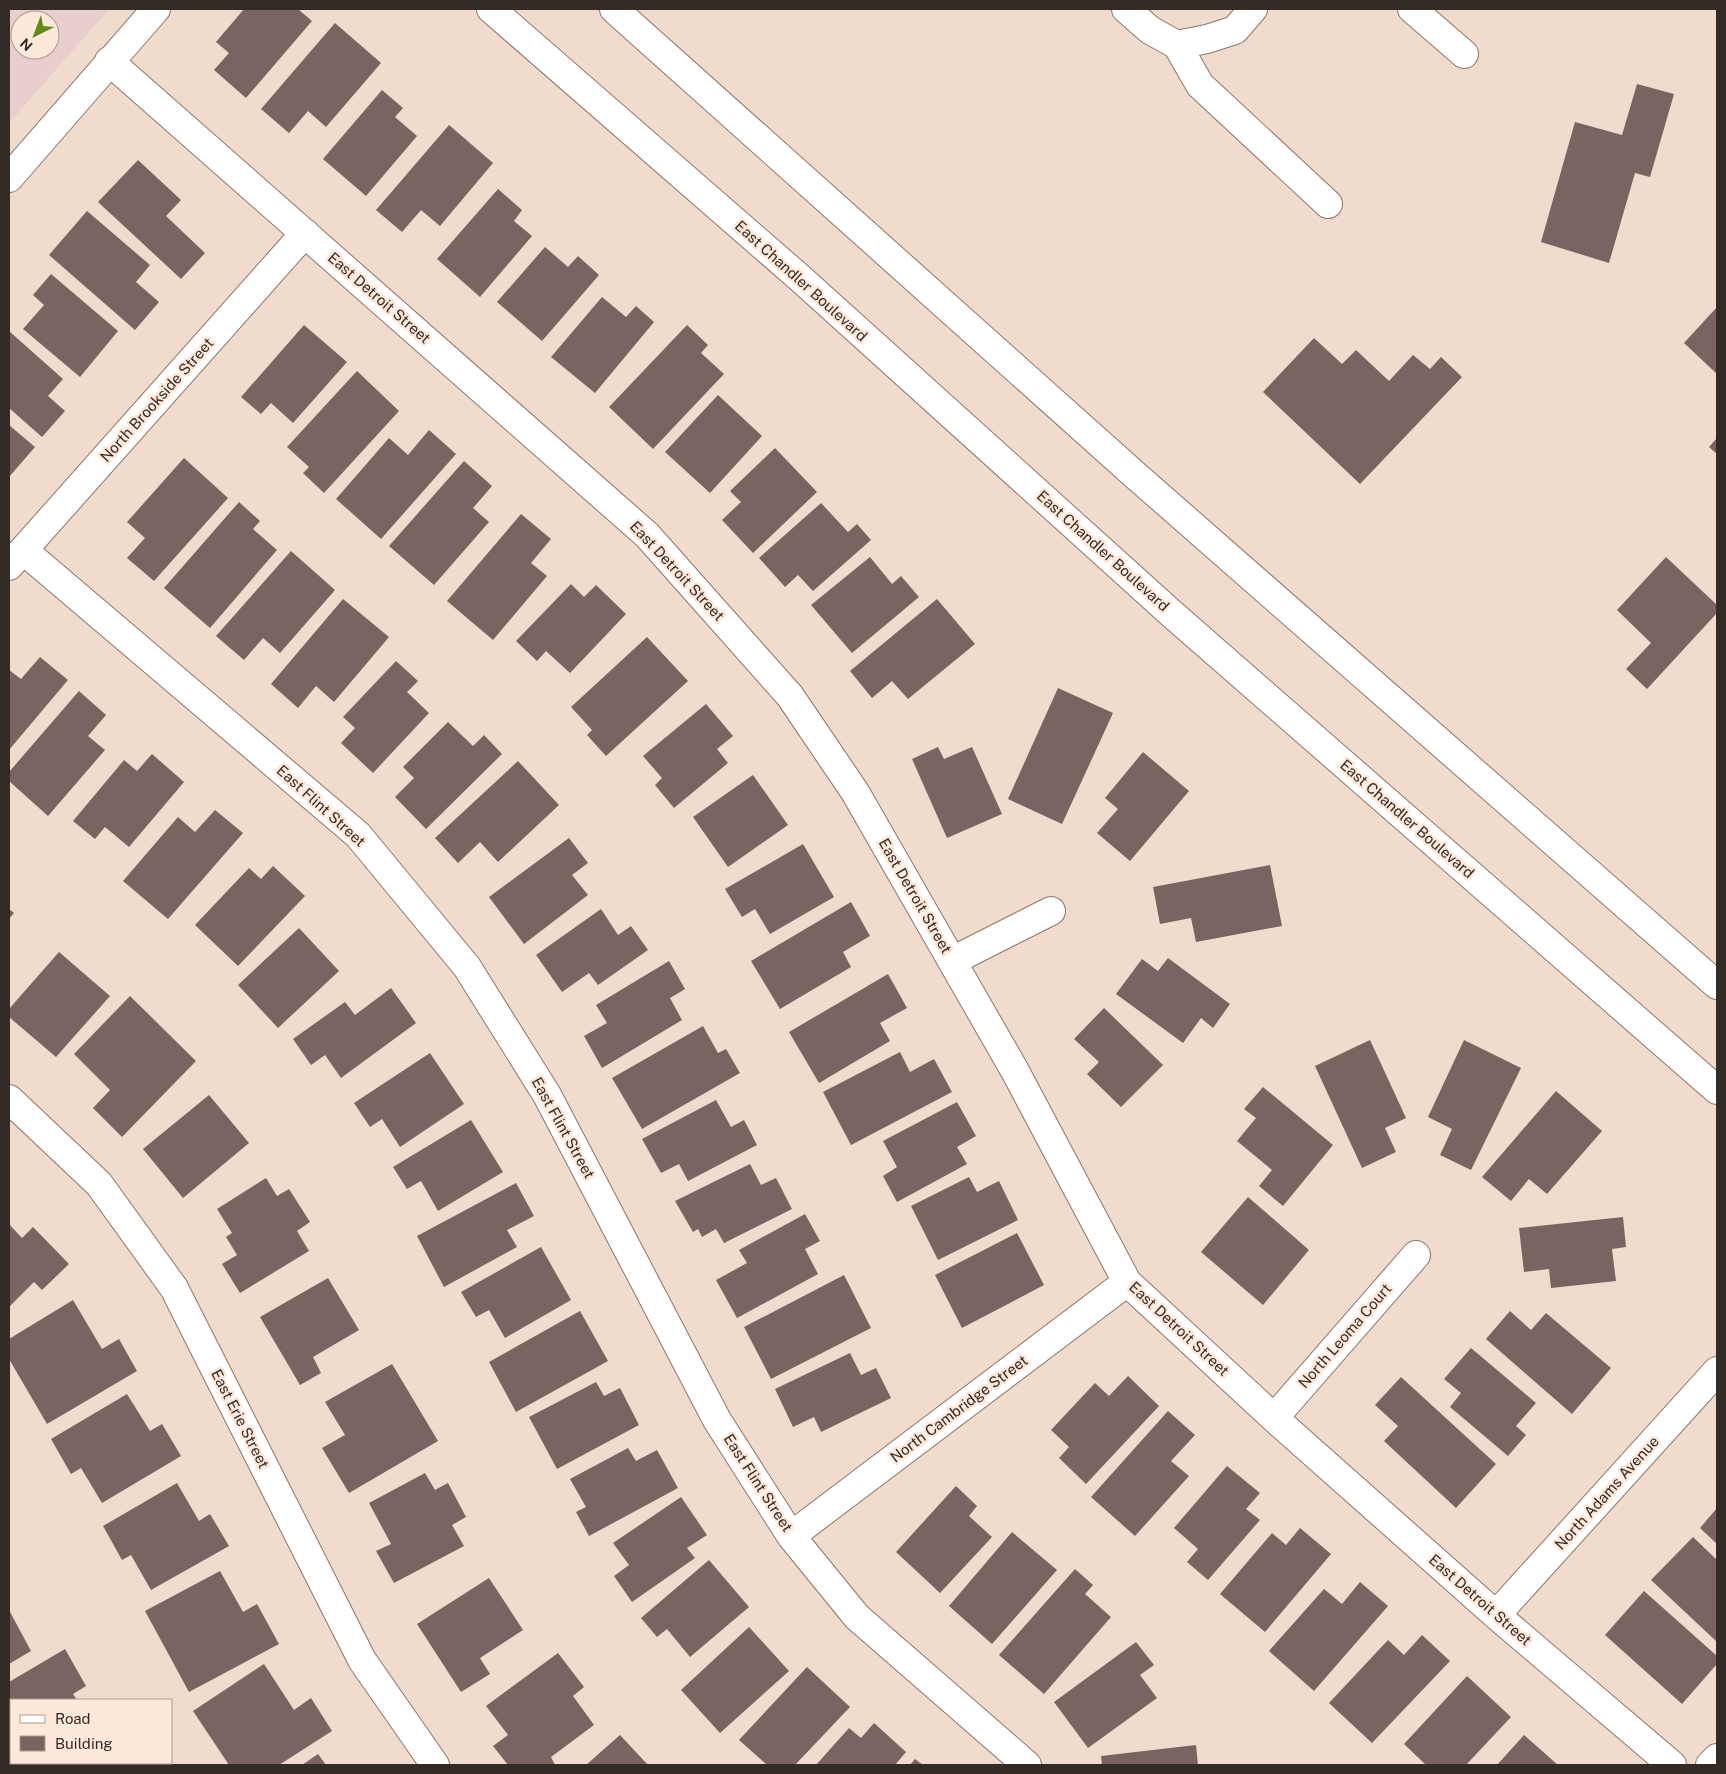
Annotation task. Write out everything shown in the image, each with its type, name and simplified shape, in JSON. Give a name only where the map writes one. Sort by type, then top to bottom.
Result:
[{"type":"street","points":[[9,178],[156,9]]},
{"type":"street","name":"East Chandler Boulevard","points":[[491,9],[808,286],[1179,620],[1717,1090]]},
{"type":"street","points":[[614,9],[1135,475],[1717,985]]},
{"type":"street","points":[[1126,9],[1150,30],[1178,45],[1200,85],[1328,204]]},
{"type":"street","points":[[1178,45],[1234,30],[1253,9]]},
{"type":"street","points":[[1412,9],[1464,54]]},
{"type":"street","name":"East Detroit Street","points":[[109,61],[647,535],[790,696],[844,776],[1015,1071],[1127,1282],[1274,1418],[1496,1615],[1672,1765]]},
{"type":"street","name":"North Brookside Street","points":[[16,558],[305,233]]},
{"type":"street","name":"East Flint Street","points":[[16,558],[358,835],[467,967],[547,1095],[718,1420],[792,1536],[857,1618],[1027,1765]]},
{"type":"street","points":[[952,961],[1051,911]]},
{"type":"street","name":"East Erie Street","points":[[9,1099],[99,1184],[174,1288],[362,1660],[435,1765]]},
{"type":"street","name":"North Leoma Court","points":[[1274,1418],[1416,1255]]},
{"type":"street","name":"North Cambridge Street","points":[[792,1536],[1127,1282]]},
{"type":"street","name":"North Adams Avenue","points":[[1496,1615],[1717,1371]]},
{"type":"street","points":[[1710,1765],[1717,1758]]},
{"type":"shaded area","points":[[9,9],[109,9],[9,123]]},
{"type":"building","points":[[244,9],[298,9],[312,21],[246,98],[214,70],[229,53],[216,42]]},
{"type":"building","points":[[335,23],[381,63],[326,127],[308,111],[289,133],[261,109]]},
{"type":"building","points":[[1637,84],[1674,94],[1650,177],[1635,173],[1609,263],[1541,242],[1575,122],[1622,135]]},
{"type":"building","points":[[382,90],[403,108],[395,117],[417,136],[366,196],[323,159]]},
{"type":"building","points":[[449,125],[493,163],[440,226],[421,210],[402,232],[376,210]]},
{"type":"building","points":[[138,160],[181,200],[166,216],[205,253],[181,279],[98,202]]},
{"type":"building","points":[[498,189],[522,210],[514,221],[532,236],[480,297],[437,259]]},
{"type":"building","points":[[87,211],[150,265],[136,282],[159,302],[135,330],[49,255]]},
{"type":"building","points":[[545,247],[568,267],[578,256],[599,275],[542,341],[497,302]]},
{"type":"building","points":[[51,274],[118,331],[80,377],[23,329],[44,305],[33,295]]},
{"type":"building","points":[[602,297],[626,317],[636,306],[654,322],[595,393],[551,357]]},
{"type":"building","points":[[1717,307],[1717,374],[1684,343]]},
{"type":"building","points":[[304,325],[347,362],[293,423],[271,403],[261,414],[241,397]]},
{"type":"building","points":[[687,325],[708,345],[701,353],[724,374],[653,449],[609,407]]},
{"type":"building","points":[[9,331],[63,379],[48,396],[65,411],[42,437],[9,408]]},
{"type":"building","points":[[1314,338],[1342,364],[1356,350],[1389,381],[1413,355],[1430,369],[1441,357],[1462,377],[1360,484],[1263,392]]},
{"type":"building","points":[[357,371],[399,411],[324,493],[303,473],[309,467],[287,447]]},
{"type":"building","points":[[718,395],[762,436],[710,493],[665,452]]},
{"type":"building","points":[[9,425],[35,447],[9,477]]},
{"type":"building","points":[[429,430],[456,454],[381,539],[336,499],[389,438],[408,455]]},
{"type":"building","points":[[1717,438],[1717,454],[1709,447]]},
{"type":"building","points":[[775,448],[817,492],[753,553],[722,520],[741,502],[730,491]]},
{"type":"building","points":[[184,458],[228,498],[154,581],[127,558],[145,538],[127,522]]},
{"type":"building","points":[[464,461],[492,486],[473,508],[489,522],[434,585],[389,546]]},
{"type":"building","points":[[239,502],[260,521],[253,529],[277,550],[210,628],[164,588]]},
{"type":"building","points":[[821,503],[848,532],[857,524],[871,540],[813,591],[798,575],[785,587],[759,558]]},
{"type":"building","points":[[521,514],[551,539],[531,563],[547,576],[493,640],[447,601]]},
{"type":"building","points":[[291,551],[335,590],[280,653],[263,638],[244,660],[216,636]]},
{"type":"building","points":[[870,557],[892,584],[901,576],[919,597],[852,653],[811,605]]},
{"type":"building","points":[[1666,557],[1717,605],[1717,613],[1647,689],[1626,669],[1651,643],[1617,610]]},
{"type":"building","points":[[571,584],[584,597],[596,585],[626,614],[570,673],[546,651],[537,661],[516,641]]},
{"type":"building","points":[[343,599],[389,637],[334,702],[316,686],[298,708],[271,684]]},
{"type":"building","points":[[937,599],[975,644],[908,699],[892,681],[872,698],[850,671]]},
{"type":"building","points":[[647,637],[688,681],[606,756],[587,735],[592,730],[571,707]]},
{"type":"building","points":[[40,657],[68,680],[9,750],[9,670],[21,679]]},
{"type":"building","points":[[396,661],[418,681],[407,692],[429,713],[373,773],[341,743],[355,728],[343,717]]},
{"type":"building","points":[[1058,688],[1113,713],[1062,824],[1008,799]]},
{"type":"building","points":[[79,691],[106,715],[88,736],[105,750],[48,816],[9,781],[9,772]]},
{"type":"building","points":[[706,704],[733,736],[717,749],[728,763],[674,808],[655,785],[662,778],[643,756]]},
{"type":"building","points":[[448,722],[473,746],[484,735],[502,754],[426,829],[395,797],[414,778],[403,767]]},
{"type":"building","points":[[938,747],[944,759],[972,747],[1002,814],[947,838],[912,759]]},
{"type":"building","points":[[1143,752],[1189,791],[1130,861],[1097,833],[1118,809],[1105,798]]},
{"type":"building","points":[[152,754],[184,782],[129,847],[105,827],[95,839],[73,821],[124,760],[137,771]]},
{"type":"building","points":[[518,761],[559,805],[498,862],[480,842],[458,863],[435,838]]},
{"type":"building","points":[[753,775],[788,825],[728,867],[693,817]]},
{"type":"building","points":[[215,810],[243,833],[168,919],[123,881],[178,817],[195,832]]},
{"type":"building","points":[[569,838],[588,863],[572,875],[588,895],[524,944],[489,897]]},
{"type":"building","points":[[803,844],[834,897],[770,934],[755,909],[742,917],[725,889]]},
{"type":"building","points":[[1270,865],[1282,926],[1196,942],[1191,918],[1160,924],[1153,887]]},
{"type":"building","points":[[273,866],[305,896],[238,966],[195,925],[249,868],[261,879]]},
{"type":"building","points":[[851,902],[870,936],[843,952],[851,967],[780,1009],[751,961]]},
{"type":"building","points":[[9,909],[14,913],[9,919]]},
{"type":"building","points":[[601,909],[618,935],[631,926],[648,950],[598,985],[589,973],[562,992],[536,955]]},
{"type":"building","points":[[299,928],[339,971],[278,1028],[238,985]]},
{"type":"building","points":[[59,952],[110,996],[56,1057],[9,1017],[9,1009]]},
{"type":"building","points":[[1168,958],[1230,1004],[1213,1028],[1201,1018],[1183,1043],[1116,994],[1142,959],[1158,971]]},
{"type":"building","points":[[669,961],[685,989],[670,998],[682,1020],[602,1068],[584,1036],[607,1023],[596,1005]]},
{"type":"building","points":[[888,974],[907,1008],[880,1023],[890,1041],[819,1083],[789,1032]]},
{"type":"building","points":[[391,988],[416,1023],[341,1078],[325,1055],[311,1065],[293,1039],[345,1002],[355,1015]]},
{"type":"building","points":[[130,996],[196,1061],[122,1137],[93,1108],[110,1090],[74,1054]]},
{"type":"building","points":[[1104,1008],[1163,1065],[1121,1107],[1087,1074],[1099,1062],[1074,1039]]},
{"type":"building","points":[[703,1026],[718,1053],[726,1049],[740,1073],[642,1129],[612,1078]]},
{"type":"building","points":[[1370,1040],[1406,1118],[1385,1128],[1396,1152],[1362,1168],[1315,1066]]},
{"type":"building","points":[[1464,1040],[1521,1068],[1471,1170],[1440,1155],[1452,1129],[1428,1117]]},
{"type":"building","points":[[900,1052],[910,1072],[934,1059],[952,1092],[851,1145],[823,1092]]},
{"type":"building","points":[[430,1053],[464,1104],[400,1147],[382,1119],[370,1127],[354,1103]]},
{"type":"building","points":[[1263,1087],[1333,1145],[1283,1206],[1259,1186],[1272,1170],[1237,1141],[1256,1118],[1244,1109]]},
{"type":"building","points":[[1556,1091],[1602,1131],[1547,1194],[1529,1179],[1511,1201],[1482,1177]]},
{"type":"building","points":[[209,1095],[249,1143],[183,1198],[143,1149]]},
{"type":"building","points":[[716,1100],[731,1127],[744,1120],[757,1145],[688,1181],[679,1164],[661,1173],[642,1139]]},
{"type":"building","points":[[957,1102],[976,1136],[957,1147],[967,1164],[897,1202],[883,1176],[897,1167],[883,1141]]},
{"type":"building","points":[[471,1120],[503,1172],[438,1211],[421,1181],[407,1189],[393,1167]]},
{"type":"building","points":[[750,1164],[761,1185],[776,1178],[792,1209],[724,1243],[716,1229],[702,1237],[698,1229],[693,1232],[675,1201]]},
{"type":"building","points":[[969,1177],[977,1192],[999,1181],[1018,1220],[938,1260],[911,1206]]},
{"type":"building","points":[[266,1178],[277,1196],[289,1189],[310,1222],[297,1231],[309,1251],[240,1293],[222,1264],[237,1255],[226,1237],[232,1233],[217,1209]]},
{"type":"building","points":[[516,1183],[534,1216],[507,1230],[517,1247],[444,1287],[417,1236]]},
{"type":"building","points":[[1248,1197],[1309,1250],[1263,1305],[1201,1252]]},
{"type":"building","points":[[805,1214],[820,1241],[805,1249],[818,1274],[737,1318],[716,1280],[747,1263],[739,1250]]},
{"type":"building","points":[[1623,1217],[1626,1247],[1612,1249],[1616,1281],[1551,1288],[1549,1269],[1524,1272],[1519,1228]]},
{"type":"building","points":[[9,1224],[22,1238],[33,1227],[69,1264],[42,1290],[34,1282],[9,1307]]},
{"type":"building","points":[[1017,1233],[1044,1285],[962,1328],[935,1275]]},
{"type":"building","points":[[541,1247],[571,1300],[505,1338],[489,1310],[476,1317],[461,1292]]},
{"type":"building","points":[[844,1275],[871,1328],[771,1379],[744,1327]]},
{"type":"building","points":[[328,1278],[359,1330],[313,1357],[321,1373],[300,1385],[260,1317]]},
{"type":"building","points":[[73,1300],[102,1349],[119,1339],[137,1371],[47,1424],[9,1359],[9,1339]]},
{"type":"building","points":[[580,1311],[608,1361],[516,1412],[489,1362]]},
{"type":"building","points":[[1510,1311],[1531,1330],[1546,1313],[1611,1368],[1572,1414],[1486,1339]]},
{"type":"building","points":[[1471,1348],[1536,1403],[1516,1426],[1526,1435],[1508,1456],[1450,1407],[1461,1393],[1444,1379]]},
{"type":"building","points":[[850,1353],[861,1375],[876,1368],[891,1398],[821,1432],[814,1417],[793,1427],[775,1389]]},
{"type":"building","points":[[392,1364],[438,1441],[349,1493],[322,1448],[345,1435],[325,1402]]},
{"type":"building","points":[[1128,1376],[1159,1406],[1086,1484],[1059,1458],[1069,1447],[1051,1430],[1095,1383],[1109,1396]]},
{"type":"building","points":[[1401,1377],[1496,1464],[1456,1508],[1384,1441],[1398,1426],[1375,1405]]},
{"type":"building","points":[[596,1382],[604,1396],[620,1388],[639,1425],[557,1469],[529,1417]]},
{"type":"building","points":[[127,1394],[150,1431],[162,1424],[181,1456],[102,1503],[81,1468],[71,1474],[51,1439]]},
{"type":"building","points":[[1168,1411],[1195,1435],[1171,1461],[1189,1476],[1135,1536],[1091,1497]]},
{"type":"building","points":[[628,1448],[636,1461],[657,1450],[678,1488],[589,1536],[576,1512],[586,1507],[570,1479]]},
{"type":"building","points":[[1227,1466],[1260,1493],[1246,1509],[1260,1520],[1208,1580],[1187,1562],[1198,1549],[1174,1528]]},
{"type":"building","points":[[425,1473],[435,1490],[448,1483],[466,1517],[452,1525],[464,1546],[394,1583],[376,1551],[391,1544],[369,1503]]},
{"type":"building","points":[[177,1483],[199,1521],[210,1514],[229,1546],[151,1590],[131,1555],[122,1560],[103,1526]]},
{"type":"building","points":[[956,1486],[977,1506],[969,1516],[992,1537],[940,1593],[896,1552]]},
{"type":"building","points":[[681,1497],[707,1535],[687,1548],[695,1558],[632,1602],[614,1576],[629,1565],[613,1543]]},
{"type":"building","points":[[1717,1508],[1717,1544],[1700,1528]]},
{"type":"building","points":[[1300,1528],[1331,1554],[1265,1632],[1220,1594],[1272,1533],[1286,1545]]},
{"type":"building","points":[[1012,1532],[1057,1570],[992,1644],[949,1606]]},
{"type":"building","points":[[1693,1537],[1717,1560],[1717,1642],[1651,1580]]},
{"type":"building","points":[[709,1560],[749,1607],[690,1657],[667,1629],[657,1637],[641,1618]]},
{"type":"building","points":[[1075,1569],[1093,1585],[1085,1594],[1111,1617],[1044,1694],[999,1655]]},
{"type":"building","points":[[220,1571],[243,1612],[257,1604],[279,1644],[189,1692],[145,1611]]},
{"type":"building","points":[[489,1578],[523,1630],[480,1658],[490,1674],[461,1692],[417,1624]]},
{"type":"building","points":[[1360,1582],[1388,1606],[1314,1691],[1269,1651],[1324,1589],[1342,1604]]},
{"type":"building","points":[[1644,1591],[1717,1656],[1717,1664],[1682,1704],[1605,1635]]},
{"type":"building","points":[[9,1610],[31,1651],[9,1664]]},
{"type":"building","points":[[749,1627],[789,1671],[720,1733],[681,1690]]},
{"type":"building","points":[[1422,1635],[1450,1661],[1372,1743],[1329,1703],[1388,1640],[1404,1655]]},
{"type":"building","points":[[1136,1642],[1154,1665],[1140,1675],[1157,1698],[1088,1748],[1054,1702]]},
{"type":"building","points":[[65,1649],[86,1686],[73,1694],[76,1699],[10,1699],[10,1764],[24,1764],[22,1765],[9,1765],[9,1682]]},
{"type":"building","points":[[558,1653],[584,1687],[573,1696],[594,1725],[551,1757],[555,1765],[508,1765],[493,1746],[508,1735],[486,1706]]},
{"type":"building","points":[[264,1664],[294,1710],[311,1698],[332,1731],[279,1765],[229,1765],[193,1711]]},
{"type":"building","points":[[807,1667],[850,1707],[795,1765],[767,1765],[739,1740]]},
{"type":"building","points":[[1467,1676],[1511,1717],[1466,1765],[1426,1765],[1404,1744]]},
{"type":"building","points":[[874,1723],[906,1752],[895,1765],[816,1765],[849,1728],[861,1738]]},
{"type":"building","points":[[620,1735],[648,1765],[586,1765]]},
{"type":"building","points":[[1524,1735],[1558,1765],[1497,1765]]},
{"type":"building","points":[[1196,1745],[1198,1765],[1102,1765],[1101,1756]]},
{"type":"building","points":[[318,1754],[326,1765],[302,1765]]},
{"type":"building","points":[[915,1759],[923,1765],[910,1765]]},
{"type":"building","points":[[106,1764],[107,1765],[43,1765]]}]
